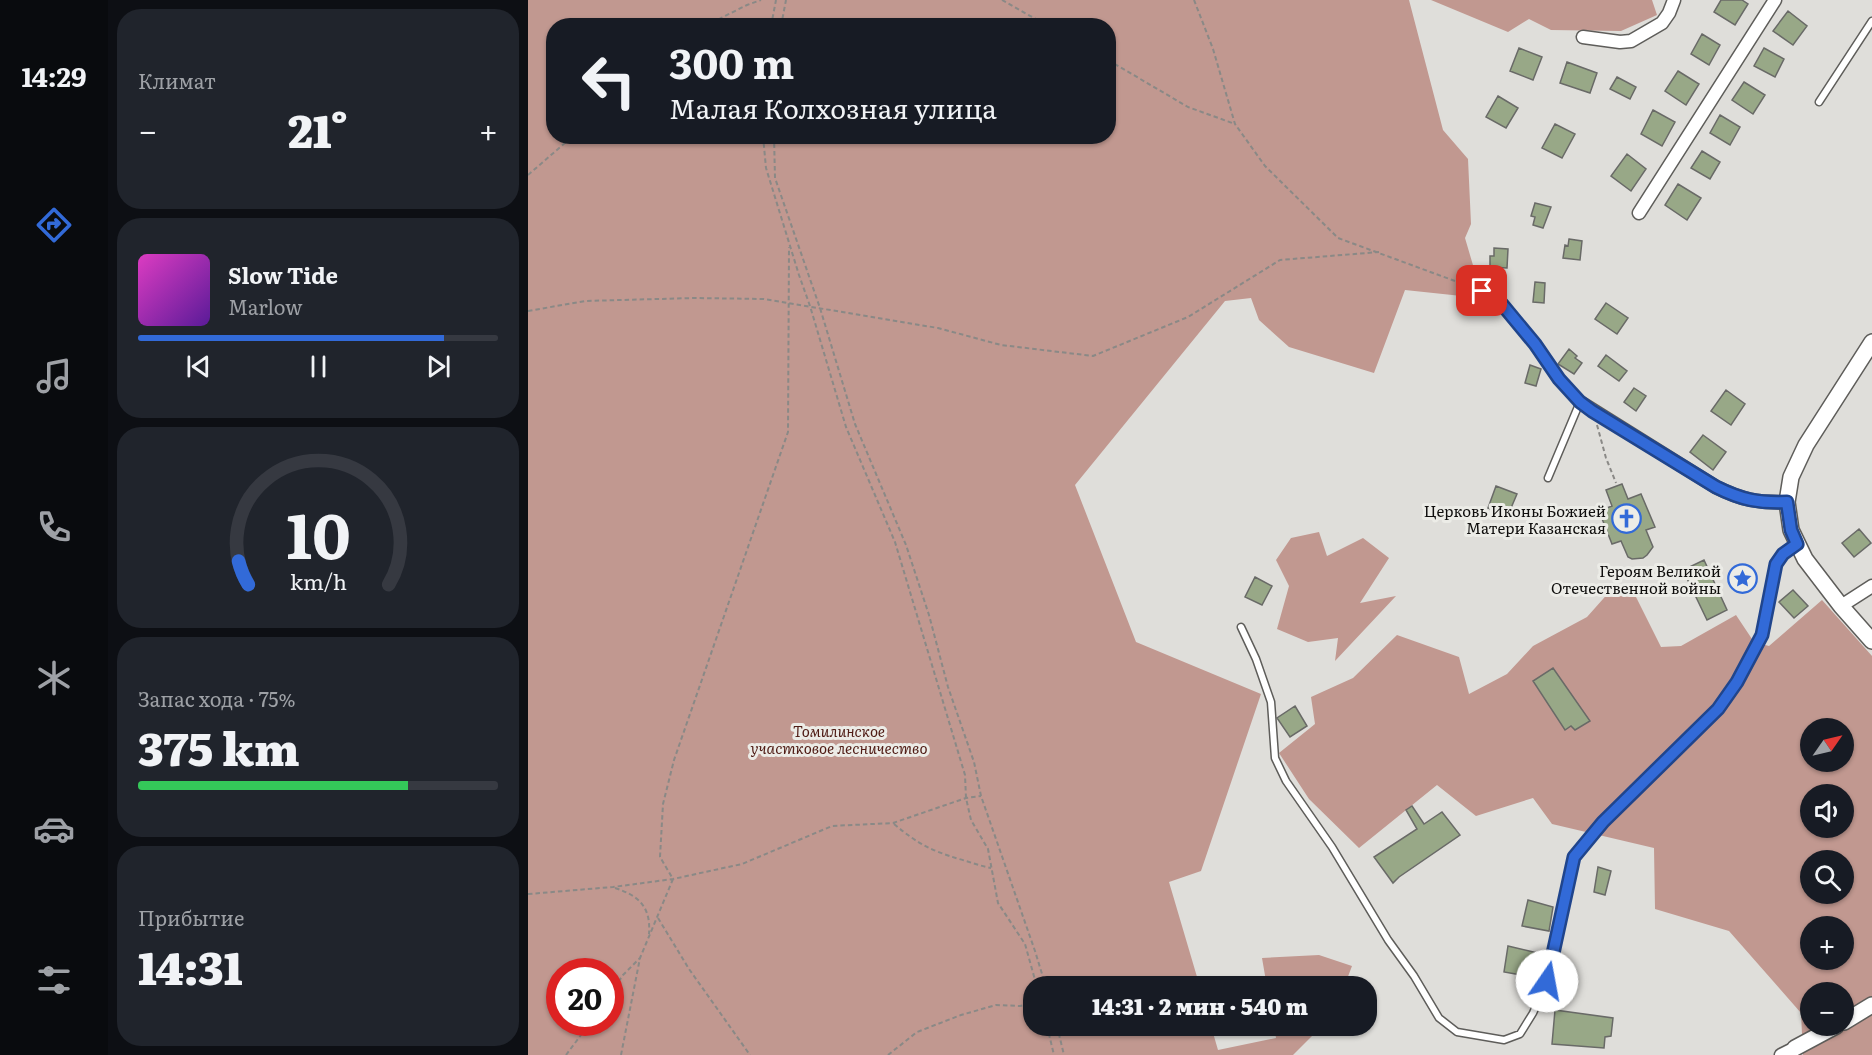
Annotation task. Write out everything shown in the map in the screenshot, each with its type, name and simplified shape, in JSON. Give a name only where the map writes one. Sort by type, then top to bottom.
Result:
[{"type":"street","points":[[1583,37],[1620,42],[1631,41],[1662,22],[1669,13],[1674,0]]},
{"type":"street","points":[[1639,213],[1775,0]]},
{"type":"street","points":[[1872,342],[1806,445],[1791,477],[1787,502],[1791,530],[1805,559],[1841,606],[1872,640]]},
{"type":"street","points":[[1580,402],[1716,487],[1750,501],[1787,502]]},
{"type":"street","points":[[1841,606],[1872,586]]},
{"type":"street","points":[[1854,1016],[1872,1005]]},
{"type":"street","points":[[1781,1055],[1794,1051],[1819,1036]]},
{"type":"lane","points":[[1820,102],[1872,21]]},
{"type":"lane","points":[[1482,291],[1496,297],[1535,344],[1559,379],[1580,402],[1548,478]]},
{"type":"lane","points":[[1241,627],[1256,659],[1271,702],[1275,758],[1286,781],[1332,847],[1388,940],[1414,976],[1439,1018],[1457,1032],[1504,1040],[1520,1034],[1533,1013],[1547,981],[1574,857],[1603,822],[1718,709],[1737,682],[1762,635],[1776,564],[1783,554],[1797,544]]},
{"type":"path","points":[[720,18],[747,4],[761,0]]},
{"type":"path","points":[[773,18],[776,0]]},
{"type":"path","points":[[783,18],[786,0]]},
{"type":"path","points":[[1002,0],[1034,18]]},
{"type":"path","points":[[1194,0],[1213,49],[1235,124],[1265,166],[1338,238],[1482,291]]},
{"type":"path","points":[[1116,65],[1188,107],[1235,124]]},
{"type":"path","points":[[528,175],[564,144]]},
{"type":"path","points":[[764,144],[766,168],[846,427],[895,542],[965,775],[966,798],[971,820],[988,849],[998,903],[1025,944],[1034,976]]},
{"type":"path","points":[[774,144],[775,177],[820,308],[855,424],[906,545],[929,615],[948,687],[974,762],[981,796],[1043,976]]},
{"type":"path","points":[[673,879],[660,857],[663,804],[674,760],[788,432],[789,243]]},
{"type":"path","points":[[528,311],[585,301],[764,299],[938,328],[1001,345],[1093,356],[1188,317],[1280,260],[1379,252]]},
{"type":"path","points":[[1592,411],[1616,483]]},
{"type":"path","points":[[528,894],[613,888],[673,879],[742,864],[832,826],[893,823],[966,798],[981,796]]},
{"type":"path","points":[[893,823],[913,840],[931,850],[991,868]]},
{"type":"path","points":[[621,1055],[640,958],[673,879]]},
{"type":"path","points":[[613,888],[629,892],[639,900],[650,920],[649,936]]},
{"type":"path","points":[[658,918],[689,969],[750,1055]]},
{"type":"path","points":[[624,974],[640,958]]},
{"type":"path","points":[[888,1055],[917,1032],[961,1015],[996,1005],[1023,1004]]},
{"type":"path","points":[[566,1055],[580,1036]]},
{"type":"path","points":[[1049,1036],[1054,1055]]},
{"type":"path","points":[[1059,1036],[1064,1055]]},
{"type":"green space","name":"Томилинское участковое лесничество","points":[[528,0],[1409,0],[1443,130],[1468,159],[1471,224],[1465,238],[1475,272],[1490,299],[1405,290],[1374,373],[1289,347],[1259,320],[1251,298],[1225,301],[1075,485],[1136,642],[1261,694],[1201,871],[1169,882],[1197,976],[1023,976],[1023,1036],[1214,1036],[1218,1050],[1276,1038],[1276,1036],[1312,1036],[1293,1055],[528,1055]]},
{"type":"green space","points":[[1431,0],[1652,0],[1657,15],[1621,31],[1551,30],[1529,19],[1508,32]]},
{"type":"green space","points":[[1319,532],[1327,556],[1363,538],[1389,558],[1360,603],[1396,596],[1335,661],[1338,638],[1308,642],[1277,629],[1289,586],[1276,560],[1291,538]]},
{"type":"green space","points":[[1630,585],[1661,647],[1681,646],[1736,615],[1754,642],[1769,646],[1822,600],[1872,656],[1872,1055],[1803,1055],[1802,1036],[1854,1036],[1854,982],[1800,982],[1800,1012],[1729,931],[1655,909],[1654,848],[1552,824],[1533,798],[1476,816],[1437,785],[1359,848],[1309,799],[1279,753],[1315,724],[1311,697],[1353,678],[1397,635],[1459,657],[1469,694],[1507,674],[1533,646],[1587,617],[1611,590]]},
{"type":"green space","points":[[1319,955],[1352,966],[1348,976],[1265,976],[1262,958]]},
{"type":"building","points":[[1721,0],[1742,0],[1748,4],[1735,25],[1714,12]]},
{"type":"building","points":[[1788,11],[1807,26],[1793,45],[1773,31]]},
{"type":"building","points":[[1702,34],[1720,45],[1709,65],[1691,54]]},
{"type":"building","points":[[1519,48],[1542,57],[1533,80],[1510,71]]},
{"type":"building","points":[[1764,48],[1784,59],[1775,77],[1754,66]]},
{"type":"building","points":[[1567,62],[1597,73],[1590,93],[1560,83]]},
{"type":"building","points":[[1678,71],[1699,84],[1686,105],[1665,91]]},
{"type":"building","points":[[1617,77],[1636,87],[1630,99],[1610,89]]},
{"type":"building","points":[[1744,82],[1765,95],[1753,114],[1732,100]]},
{"type":"building","points":[[1498,96],[1518,108],[1506,128],[1486,117]]},
{"type":"building","points":[[1653,110],[1675,122],[1662,146],[1641,134]]},
{"type":"building","points":[[1720,115],[1740,127],[1730,145],[1710,133]]},
{"type":"building","points":[[1555,124],[1575,134],[1562,158],[1542,148]]},
{"type":"building","points":[[1702,151],[1720,162],[1710,179],[1691,168]]},
{"type":"building","points":[[1627,154],[1646,169],[1631,191],[1611,176]]},
{"type":"building","points":[[1678,184],[1701,198],[1687,220],[1665,205]]},
{"type":"building","points":[[1535,203],[1551,207],[1543,228],[1533,225],[1535,217],[1531,216]]},
{"type":"building","points":[[1569,239],[1582,241],[1580,260],[1563,258],[1565,245],[1568,246]]},
{"type":"building","points":[[1494,248],[1508,249],[1507,268],[1490,267],[1490,256],[1494,256]]},
{"type":"building","points":[[1535,282],[1545,283],[1544,303],[1533,302]]},
{"type":"building","points":[[1606,303],[1628,318],[1617,334],[1595,319]]},
{"type":"building","points":[[1569,349],[1582,363],[1574,374],[1558,364]]},
{"type":"building","points":[[1606,355],[1627,371],[1619,381],[1598,366]]},
{"type":"building","points":[[1530,365],[1541,369],[1536,386],[1525,383]]},
{"type":"building","points":[[1634,388],[1646,396],[1636,411],[1624,402]]},
{"type":"building","points":[[1726,390],[1745,404],[1731,425],[1711,411]]},
{"type":"building","points":[[1703,435],[1726,452],[1713,470],[1690,452]]},
{"type":"building","name":"Церковь Иконы Божией Матери Казанская","points":[[1622,484],[1628,499],[1641,494],[1655,527],[1646,530],[1653,547],[1643,558],[1628,557],[1621,541],[1612,544],[1599,511],[1612,506],[1606,490]]},
{"type":"building","points":[[1496,486],[1517,494],[1508,515],[1488,508]]},
{"type":"building","points":[[1859,529],[1871,543],[1854,557],[1842,543]]},
{"type":"building","points":[[1704,560],[1727,610],[1707,620],[1683,570]]},
{"type":"building","points":[[1255,577],[1272,586],[1262,605],[1245,597]]},
{"type":"building","points":[[1793,590],[1808,606],[1794,618],[1779,602]]},
{"type":"building","points":[[1553,668],[1590,721],[1575,730],[1571,726],[1565,730],[1533,681]]},
{"type":"building","points":[[1295,706],[1307,726],[1290,737],[1277,718]]},
{"type":"building","points":[[1412,806],[1424,824],[1442,812],[1460,835],[1393,883],[1374,857],[1417,829],[1406,810]]},
{"type":"building","points":[[1598,867],[1611,871],[1605,895],[1594,892]]},
{"type":"building","points":[[1528,900],[1553,907],[1549,931],[1522,926]]},
{"type":"building","points":[[1508,946],[1542,954],[1538,978],[1504,972]]},
{"type":"building","points":[[1555,1010],[1613,1018],[1611,1036],[1605,1037],[1604,1048],[1552,1044]]},
{"type":"place","name":"Церковь Иконы Божией Матери Казанская","points":[[1627,519]]},
{"type":"place","name":"Героям Великой Отечественной войны","points":[[1742,579]]},
{"type":"route","points":[[1482,291],[1496,297],[1535,344],[1559,379],[1580,402],[1592,411],[1716,487],[1735,496],[1750,501],[1787,502],[1791,530],[1797,544],[1783,554],[1776,564],[1762,635],[1737,682],[1718,709],[1603,822],[1574,857],[1547,981]]}]
